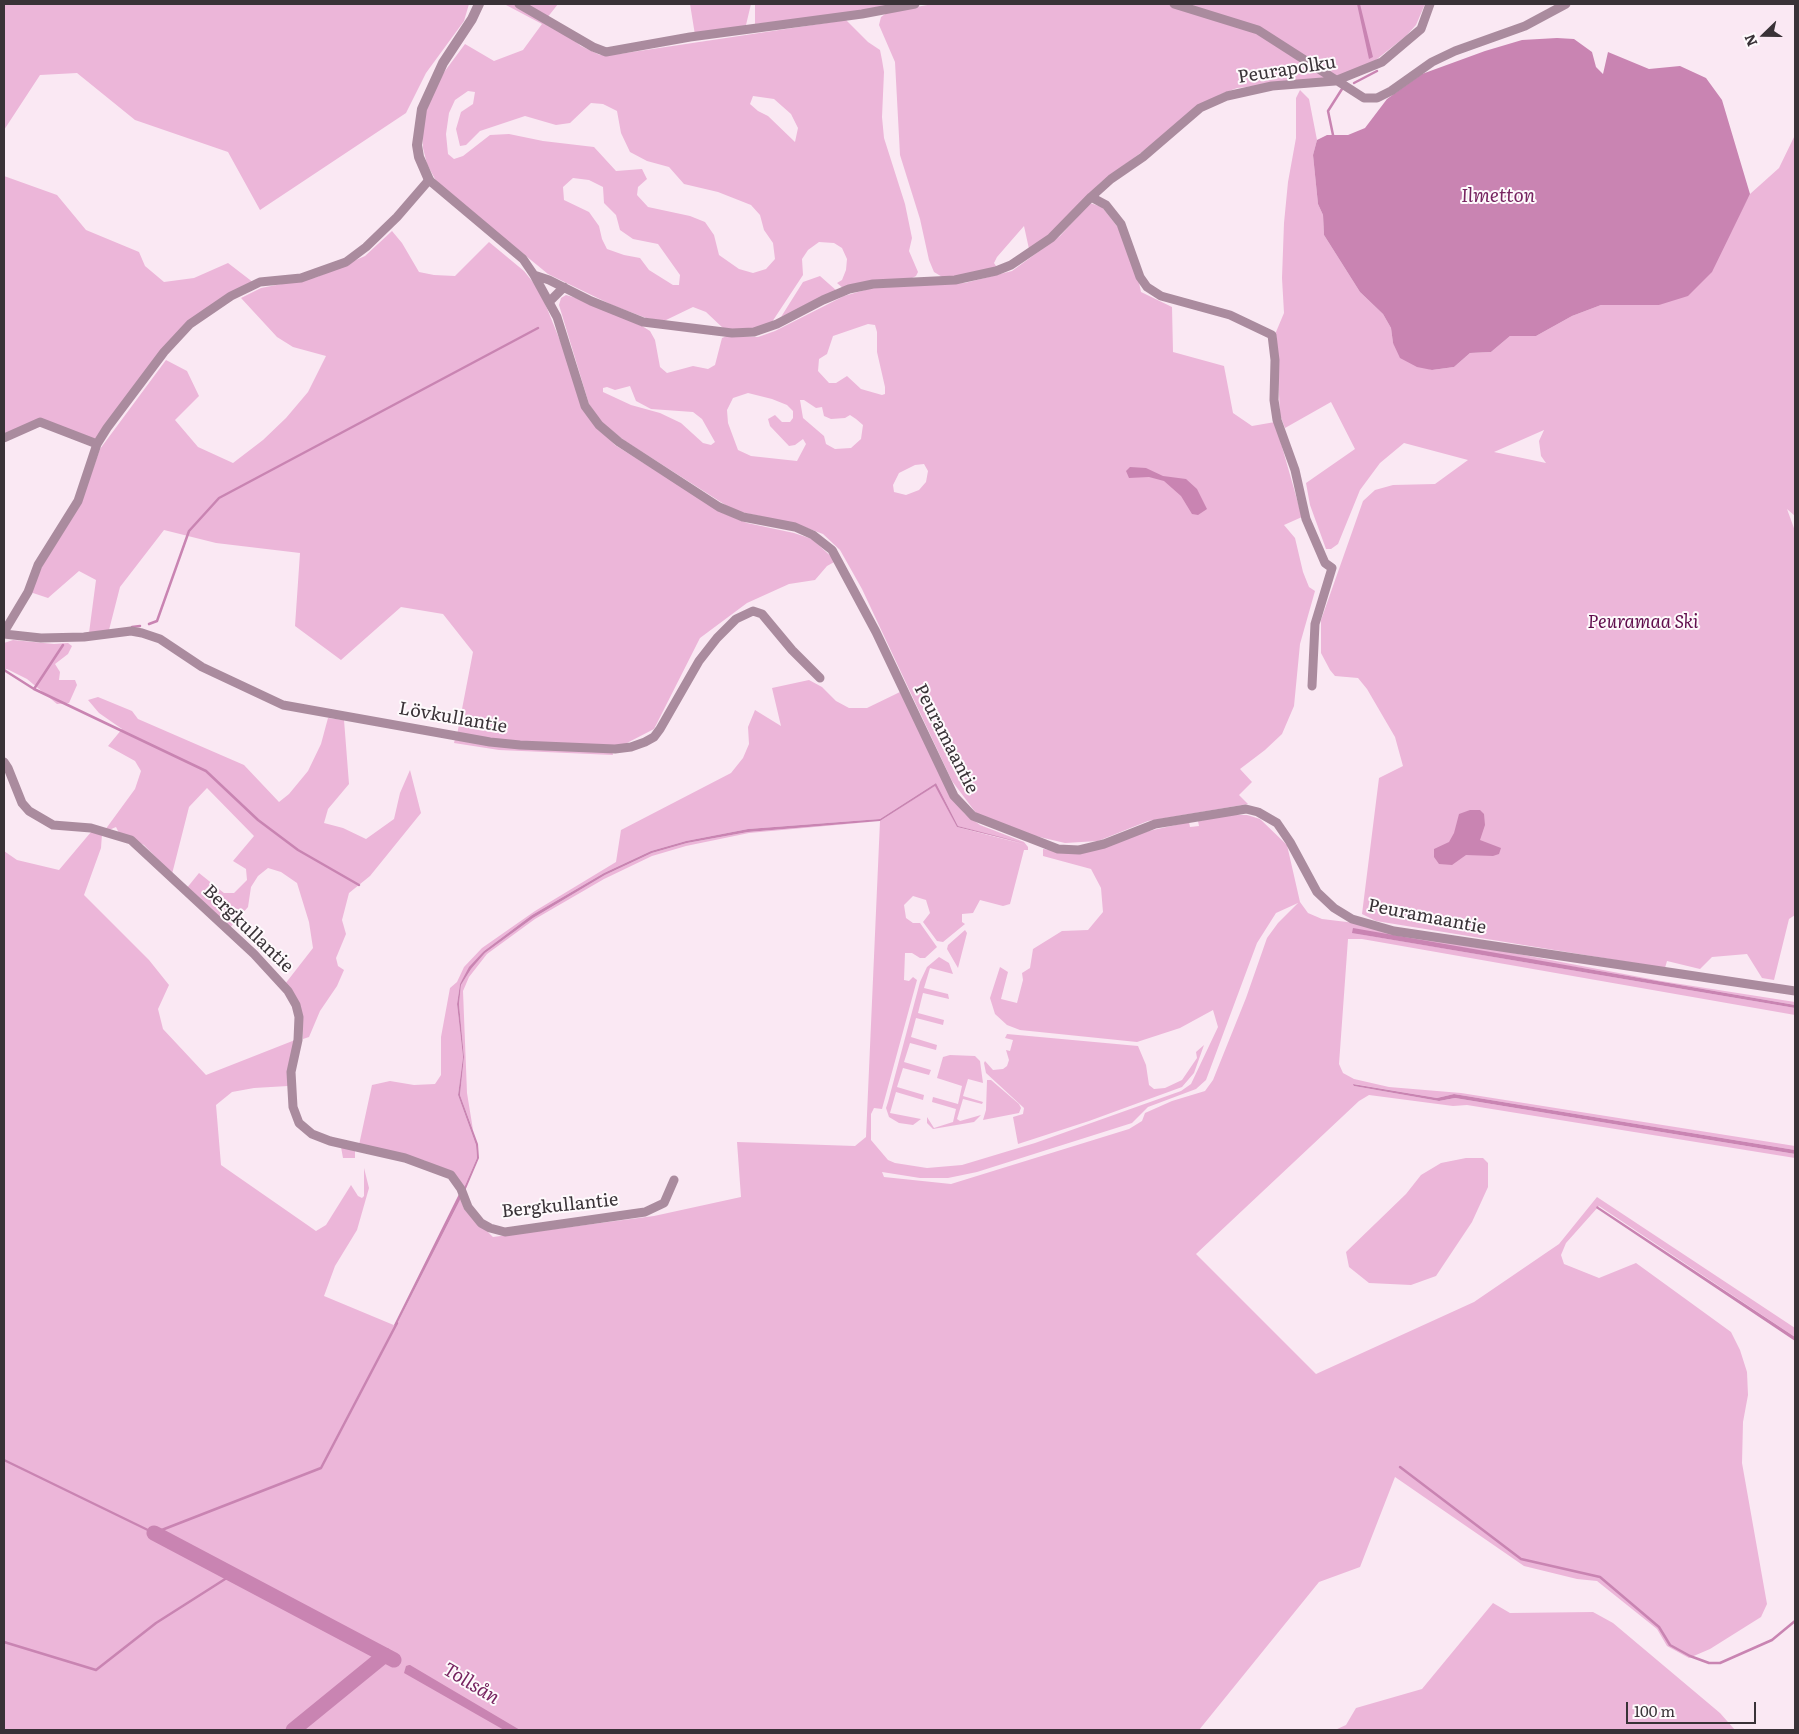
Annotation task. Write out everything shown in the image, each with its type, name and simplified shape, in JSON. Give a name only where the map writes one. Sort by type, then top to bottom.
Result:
[{"type":"street","points":[[4,633],[28,592],[38,565],[78,501],[98,444],[107,428],[164,352],[190,324],[231,296],[260,282],[301,278],[346,262],[397,217],[429,180],[419,157],[417,145],[422,109],[443,63],[472,19],[479,4]]},
{"type":"street","points":[[519,4],[593,47],[606,52],[700,36],[862,14],[915,4]]},
{"type":"street","points":[[1174,4],[1258,30],[1364,98],[1377,98],[1391,92],[1432,62],[1455,51],[1525,26],[1566,4]]},
{"type":"street","name":"Peurapolku","points":[[534,275],[564,287],[592,302],[643,322],[732,333],[754,332],[777,324],[849,289],[873,284],[955,280],[996,271],[1011,265],[1051,238],[1111,179],[1143,157],[1200,108],[1227,96],[1272,86],[1335,81],[1382,62],[1421,29],[1430,4]]},
{"type":"street","name":"Peuramaantie","points":[[429,180],[522,259],[534,275],[550,301],[563,331],[585,406],[599,425],[619,442],[719,506],[743,517],[795,527],[813,535],[832,550],[876,632],[954,796],[973,816],[1058,849],[1079,850],[1104,844],[1155,824],[1246,809],[1258,812],[1277,823],[1290,842],[1317,892],[1334,908],[1352,919],[1394,931],[1795,991]]},
{"type":"street","points":[[1091,197],[1106,205],[1121,224],[1140,277],[1147,287],[1161,296],[1230,315],[1272,335],[1275,360],[1274,400],[1277,420],[1295,470],[1306,519],[1325,563],[1332,568],[1315,624],[1312,686]]},
{"type":"street","points":[[550,301],[564,287]]},
{"type":"street","points":[[4,438],[40,422],[98,444]]},
{"type":"street","name":"Lövkullantie","points":[[4,633],[41,638],[84,637],[131,631],[142,633],[160,639],[202,667],[283,705],[490,742],[520,745],[616,748],[631,747],[654,737],[699,661],[717,638],[736,618],[753,611],[762,614],[792,650],[820,678]]},
{"type":"street","name":"Bergkullantie","points":[[4,762],[22,803],[29,811],[53,825],[91,828],[131,840],[254,954],[282,985],[296,1005],[299,1017],[298,1040],[291,1072],[293,1107],[299,1122],[312,1134],[405,1158],[451,1175],[461,1189],[468,1207],[481,1223],[490,1228],[505,1232],[646,1212],[664,1203],[674,1180]]},
{"type":"green space","points":[[4,4],[469,4],[464,21],[426,73],[406,113],[260,210],[228,152],[135,120],[77,73],[40,75],[4,130]]},
{"type":"green space","points":[[513,4],[554,25],[581,46],[600,55],[619,54],[846,20],[868,42],[880,50],[884,72],[882,117],[884,138],[905,204],[912,238],[909,251],[918,272],[916,276],[910,279],[844,289],[837,283],[842,280],[846,270],[847,259],[842,248],[834,243],[819,242],[808,250],[802,259],[803,275],[772,322],[752,329],[724,329],[706,312],[693,307],[664,321],[646,318],[612,305],[548,274],[443,188],[435,179],[427,164],[423,148],[422,130],[426,110],[442,75],[465,44],[494,61],[523,50],[542,24],[506,5]],"holes":[[[468,91],[475,92],[473,104],[461,112],[456,129],[460,146],[466,145],[480,131],[525,116],[556,125],[570,123],[591,103],[603,104],[617,111],[621,133],[630,152],[647,161],[669,167],[684,184],[718,192],[751,205],[760,215],[764,230],[773,243],[775,259],[766,269],[753,273],[739,269],[719,255],[714,235],[705,222],[690,216],[648,207],[637,195],[638,187],[647,179],[642,169],[616,171],[594,147],[543,141],[509,134],[490,135],[463,156],[454,159],[448,154],[446,134],[449,113],[455,100]],[[753,96],[774,99],[791,114],[798,128],[795,142],[768,116],[750,104]],[[573,178],[589,180],[603,187],[604,203],[616,215],[620,230],[633,239],[658,244],[680,275],[679,285],[673,285],[649,270],[640,258],[607,249],[599,226],[589,212],[564,200],[563,187]]]},
{"type":"green space","points":[[522,4],[558,4],[547,18]]},
{"type":"green space","points":[[690,4],[751,4],[746,25],[738,29],[695,35]]},
{"type":"green space","points":[[755,4],[904,4],[863,12],[755,24]]},
{"type":"green space","points":[[933,4],[1425,4],[1416,25],[1406,36],[1367,67],[1339,77],[1237,88],[1219,95],[1100,183],[1057,229],[1029,249],[1024,226],[997,257],[994,263],[998,269],[944,278],[934,272],[929,260],[920,219],[900,155],[895,62],[879,25],[881,17],[888,12]]},
{"type":"green space","name":"Peuramaa Ski","points":[[1300,90],[1309,99],[1317,140],[1313,155],[1318,204],[1323,215],[1324,235],[1360,292],[1383,314],[1391,328],[1393,343],[1412,363],[1432,370],[1454,367],[1470,353],[1491,352],[1510,336],[1536,336],[1572,316],[1601,305],[1659,305],[1732,228],[1750,194],[1779,168],[1795,135],[1795,516],[1787,509],[1795,531],[1795,915],[1789,919],[1774,980],[1762,978],[1747,954],[1712,957],[1700,969],[1667,961],[1665,968],[1376,921],[1362,914],[1379,778],[1403,766],[1395,737],[1367,689],[1358,678],[1335,676],[1330,670],[1321,653],[1321,620],[1363,501],[1375,490],[1393,485],[1435,484],[1468,460],[1404,443],[1380,463],[1360,490],[1338,544],[1331,549],[1326,549],[1310,505],[1306,483],[1355,449],[1331,402],[1285,428],[1280,415],[1276,332],[1284,313],[1282,278],[1284,223],[1288,182],[1296,138],[1296,98]],"holes":[[[1544,430],[1539,441],[1541,456],[1546,463],[1494,452]]]},
{"type":"green space","points":[[4,176],[57,195],[86,230],[139,252],[145,266],[164,282],[194,278],[228,263],[254,283],[201,312],[96,440],[40,419],[4,435]]},
{"type":"green space","points":[[1090,203],[1102,207],[1120,230],[1137,273],[1141,292],[1172,307],[1173,352],[1224,366],[1233,413],[1252,426],[1275,422],[1302,517],[1284,525],[1295,538],[1303,572],[1309,587],[1315,591],[1300,644],[1294,706],[1282,734],[1240,769],[1252,782],[1239,795],[1248,804],[1148,821],[1098,841],[1065,843],[1014,831],[976,813],[952,781],[862,589],[840,550],[823,534],[796,524],[741,512],[727,506],[625,441],[601,422],[589,404],[559,305],[561,298],[566,295],[650,331],[655,340],[660,367],[667,373],[693,366],[708,369],[715,365],[722,338],[727,336],[758,337],[775,331],[844,296],[872,288],[965,283],[1012,271],[1060,236]],"holes":[[[868,324],[875,325],[877,352],[885,394],[882,395],[861,389],[847,376],[836,383],[829,383],[818,371],[819,359],[827,354],[833,336]],[[630,386],[636,401],[651,409],[693,412],[702,419],[715,442],[711,445],[703,443],[681,423],[660,413],[631,405],[603,392],[603,388],[607,387],[615,390]],[[748,393],[787,405],[793,411],[793,418],[790,422],[782,422],[775,415],[768,419],[770,426],[789,446],[795,445],[803,439],[806,444],[797,461],[751,456],[738,450],[728,423],[727,410],[733,398]],[[800,400],[804,400],[816,408],[822,407],[824,416],[831,419],[845,418],[850,415],[863,425],[861,439],[851,448],[835,449],[826,444],[824,436],[803,418]],[[924,464],[928,471],[926,482],[919,490],[906,495],[894,492],[893,485],[899,473],[915,465]]]},
{"type":"green space","points":[[392,231],[402,243],[419,272],[434,275],[455,276],[489,242],[524,271],[540,291],[592,420],[615,445],[723,513],[747,523],[794,533],[812,539],[836,561],[827,566],[815,580],[789,584],[747,603],[700,638],[654,729],[625,744],[612,746],[506,742],[457,735],[473,652],[443,614],[401,607],[341,660],[295,626],[300,553],[216,543],[164,530],[120,587],[109,630],[89,633],[96,580],[79,571],[48,598],[30,592],[45,560],[81,502],[100,449],[166,360],[187,371],[199,396],[175,420],[198,447],[233,463],[263,440],[286,418],[308,392],[326,356],[293,347],[277,337],[241,298],[261,288],[317,277],[365,256]]},
{"type":"green space","points":[[820,276],[837,291],[781,317],[803,282]]},
{"type":"green space","points":[[13,640],[54,644],[68,643],[72,646],[68,654],[55,664],[60,672],[59,680],[75,680],[77,685],[69,703],[57,704],[27,679],[7,669],[4,670],[4,643]]},
{"type":"green space","points":[[809,680],[822,687],[836,701],[849,708],[867,708],[900,692],[955,802],[965,814],[980,825],[1024,842],[1028,847],[1028,850],[1024,850],[1010,904],[1003,906],[980,900],[973,913],[962,914],[962,922],[965,924],[943,942],[937,941],[923,922],[930,913],[926,900],[913,896],[904,905],[906,918],[913,923],[920,923],[937,947],[925,958],[920,958],[912,953],[905,953],[904,980],[909,981],[913,977],[917,980],[882,1109],[874,1108],[871,1114],[871,1140],[888,1160],[895,1163],[927,1168],[962,1165],[1035,1143],[1181,1091],[1191,1084],[1218,1027],[1213,1010],[1180,1028],[1137,1042],[1020,1030],[1007,1025],[995,1014],[990,998],[1000,967],[1008,972],[1001,999],[1017,1003],[1023,980],[1022,973],[1030,968],[1033,949],[1062,931],[1088,930],[1103,912],[1101,888],[1091,869],[1043,856],[1043,849],[1059,851],[1189,822],[1190,827],[1199,826],[1198,821],[1231,815],[1247,815],[1260,819],[1287,845],[1300,902],[1308,913],[1322,919],[1355,923],[1661,981],[1795,1002],[1795,1005],[1588,969],[1353,933],[1795,1008],[1795,1015],[1362,939],[1348,939],[1339,1064],[1343,1073],[1354,1079],[1389,1087],[1461,1093],[1795,1146],[1795,1150],[1454,1094],[1437,1098],[1354,1084],[1354,1086],[1439,1101],[1455,1098],[1795,1154],[1795,1158],[1467,1105],[1453,1106],[1369,1095],[1359,1101],[1196,1254],[1316,1374],[1474,1302],[1559,1244],[1597,1197],[1795,1328],[1795,1337],[1599,1206],[1566,1243],[1561,1255],[1564,1264],[1599,1278],[1636,1263],[1731,1332],[1740,1350],[1747,1372],[1748,1395],[1743,1422],[1742,1463],[1767,1604],[1761,1617],[1710,1649],[1689,1658],[1667,1646],[1657,1629],[1597,1581],[1577,1579],[1524,1566],[1395,1477],[1360,1567],[1319,1582],[1199,1730],[4,1730],[4,851],[17,860],[59,870],[91,832],[102,834],[101,848],[84,895],[149,960],[169,985],[158,1009],[163,1029],[206,1075],[295,1040],[288,1086],[254,1088],[232,1092],[216,1105],[221,1165],[316,1231],[326,1225],[351,1185],[358,1196],[362,1198],[364,1196],[364,1168],[369,1188],[357,1230],[335,1266],[324,1296],[396,1326],[461,1198],[464,1209],[493,1237],[654,1216],[741,1197],[737,1142],[855,1146],[866,1137],[880,821],[936,785],[957,827],[1023,844],[958,826],[936,783],[880,819],[748,829],[686,841],[651,851],[604,873],[532,915],[484,951],[460,984],[457,1004],[463,1057],[458,1095],[476,1145],[477,1158],[464,1188],[426,1161],[359,1145],[372,1085],[390,1081],[414,1085],[435,1084],[441,1075],[441,1037],[450,988],[457,982],[464,967],[482,948],[535,911],[616,862],[621,830],[731,773],[743,758],[749,744],[748,727],[755,710],[781,726],[772,688]],"holes":[[[1298,903],[1278,923],[1267,938],[1246,998],[1213,1080],[1205,1091],[1172,1101],[1145,1113],[1142,1121],[1129,1129],[951,1184],[884,1177],[882,1172],[920,1178],[948,1178],[977,1172],[1132,1123],[1148,1107],[1196,1089],[1206,1080],[1257,943],[1276,913]]]},
{"type":"green space","points":[[98,697],[132,711],[138,719],[244,765],[279,802],[289,794],[308,771],[321,744],[328,718],[344,720],[349,784],[328,809],[324,823],[343,828],[366,839],[394,819],[400,793],[410,770],[421,813],[370,876],[349,893],[342,920],[346,934],[336,958],[338,966],[344,970],[337,986],[320,1011],[309,1037],[303,1039],[302,1019],[285,984],[313,948],[309,922],[297,883],[281,872],[268,868],[258,876],[251,887],[248,907],[229,929],[186,889],[199,873],[224,893],[234,893],[247,880],[246,869],[233,861],[254,836],[207,788],[189,807],[172,874],[144,845],[119,833],[116,827],[105,830],[135,789],[141,771],[135,761],[108,746],[122,729],[99,713],[88,700]]},
{"type":"green space","points":[[455,739],[612,751],[613,755],[499,750],[454,743]]},
{"type":"green space","points":[[880,821],[749,833],[686,846],[652,856],[604,879],[535,919],[487,954],[469,977],[463,991],[467,1093],[473,1130],[460,1095],[464,1057],[459,1004],[461,985],[471,969],[485,953],[533,918],[605,875],[652,853],[687,843],[748,832]]},
{"type":"green space","points":[[965,930],[967,933],[958,968],[947,949],[948,945]]},
{"type":"green space","points":[[939,957],[949,963],[953,974],[930,968],[924,988],[948,994],[949,999],[923,993],[918,1013],[944,1020],[943,1025],[916,1018],[911,1037],[937,1045],[936,1050],[910,1043],[904,1062],[931,1070],[929,1075],[903,1068],[897,1087],[924,1095],[923,1100],[896,1092],[890,1113],[921,1119],[913,1125],[899,1123],[889,1117],[886,1108],[920,982],[927,967]]},
{"type":"green space","points":[[1007,1034],[1138,1046],[1146,1065],[1149,1085],[1154,1089],[1165,1088],[1182,1080],[1197,1058],[1196,1052],[1204,1045],[1194,1073],[1182,1087],[1089,1121],[1018,1144],[1013,1117],[1023,1114],[1024,1108],[986,1073],[984,1063],[985,1061],[993,1070],[1003,1069],[1007,1066],[1009,1060],[1006,1050],[1010,1051],[1013,1040],[1005,1038]]},
{"type":"green space","points":[[950,1055],[975,1056],[980,1061],[983,1083],[968,1079],[963,1096],[983,1102],[982,1104],[963,1099],[957,1119],[960,1121],[981,1115],[974,1122],[933,1129],[927,1123],[927,1117],[934,1128],[953,1122],[956,1109],[932,1102],[933,1097],[958,1104],[962,1086],[937,1078],[943,1057]]},
{"type":"green space","points":[[987,1080],[991,1080],[1019,1104],[1021,1108],[1019,1113],[983,1120],[986,1110]]},
{"type":"green space","points":[[341,1147],[355,1147],[355,1158],[343,1158]]},
{"type":"green space","points":[[1466,1158],[1483,1158],[1488,1163],[1488,1187],[1472,1222],[1436,1276],[1411,1285],[1369,1283],[1349,1267],[1346,1252],[1406,1194],[1421,1175],[1441,1163]]},
{"type":"green space","points":[[1493,1603],[1510,1613],[1593,1612],[1613,1623],[1720,1713],[1735,1730],[1335,1730],[1346,1725],[1356,1708],[1422,1689]]},
{"type":"water","points":[[1357,4],[1360,4],[1373,57],[1369,59]]},
{"type":"water","name":"Ilmetton","points":[[1574,39],[1592,52],[1596,67],[1603,74],[1608,52],[1649,69],[1680,66],[1706,78],[1722,100],[1750,194],[1712,272],[1688,296],[1659,305],[1601,305],[1572,316],[1536,336],[1510,336],[1491,352],[1470,353],[1454,367],[1432,370],[1417,367],[1400,358],[1393,343],[1391,328],[1383,314],[1360,292],[1324,235],[1323,215],[1318,204],[1313,155],[1317,140],[1327,135],[1348,135],[1365,128],[1387,99],[1422,74],[1522,40]]},
{"type":"water","points":[[1130,467],[1146,468],[1163,476],[1186,479],[1197,489],[1207,509],[1198,515],[1192,514],[1181,496],[1164,481],[1149,477],[1129,478],[1126,471]]},
{"type":"water","points":[[936,783],[958,826],[1023,843],[957,827],[935,786],[880,821],[748,832],[687,843],[652,853],[605,875],[533,918],[485,953],[471,969],[461,985],[459,1004],[464,1057],[460,1095],[478,1144],[479,1158],[465,1191],[464,1188],[477,1158],[476,1145],[458,1095],[463,1057],[457,1004],[460,984],[469,967],[484,951],[532,915],[604,873],[651,851],[686,841],[748,829],[880,819]]},
{"type":"water","points":[[1470,810],[1480,810],[1484,814],[1485,825],[1480,840],[1501,848],[1499,854],[1493,856],[1466,855],[1452,865],[1439,864],[1434,857],[1434,849],[1449,842],[1454,833],[1459,814]]},
{"type":"water","points":[[1353,928],[1795,1005],[1795,1008],[1352,933]]},
{"type":"water","points":[[1353,1084],[1437,1098],[1454,1094],[1795,1150],[1795,1154],[1455,1098],[1439,1101],[1354,1086]]},
{"type":"water","points":[[459,1194],[461,1198],[396,1326],[394,1325]]},
{"type":"water","points":[[1597,1206],[1795,1337],[1795,1341],[1596,1208]]},
{"type":"water","points":[[410,1665],[520,1730],[504,1730],[404,1673],[406,1666]]},
{"type":"waterway","points":[[1354,83],[1377,71]]},
{"type":"waterway","points":[[1333,135],[1328,111],[1342,89]]},
{"type":"waterway","points":[[149,624],[157,621],[189,531],[219,498],[538,328]]},
{"type":"waterway","points":[[132,627],[140,626]]},
{"type":"waterway","points":[[4,670],[34,689],[63,645]]},
{"type":"waterway","points":[[34,689],[206,771],[258,820],[298,850],[359,885]]},
{"type":"waterway","points":[[4,1460],[154,1533],[321,1468],[397,1323]]},
{"type":"waterway","points":[[1400,1467],[1521,1559],[1600,1577],[1659,1627],[1670,1645],[1690,1656],[1709,1663],[1720,1663],[1772,1640],[1795,1621]]},
{"type":"waterway","points":[[154,1533],[394,1660]]},
{"type":"waterway","points":[[4,1642],[96,1670],[156,1623],[233,1574]]},
{"type":"waterway","points":[[293,1730],[385,1655]]},
{"type":"water label","name":"Tollsån","points":[[471,1684]]}]
